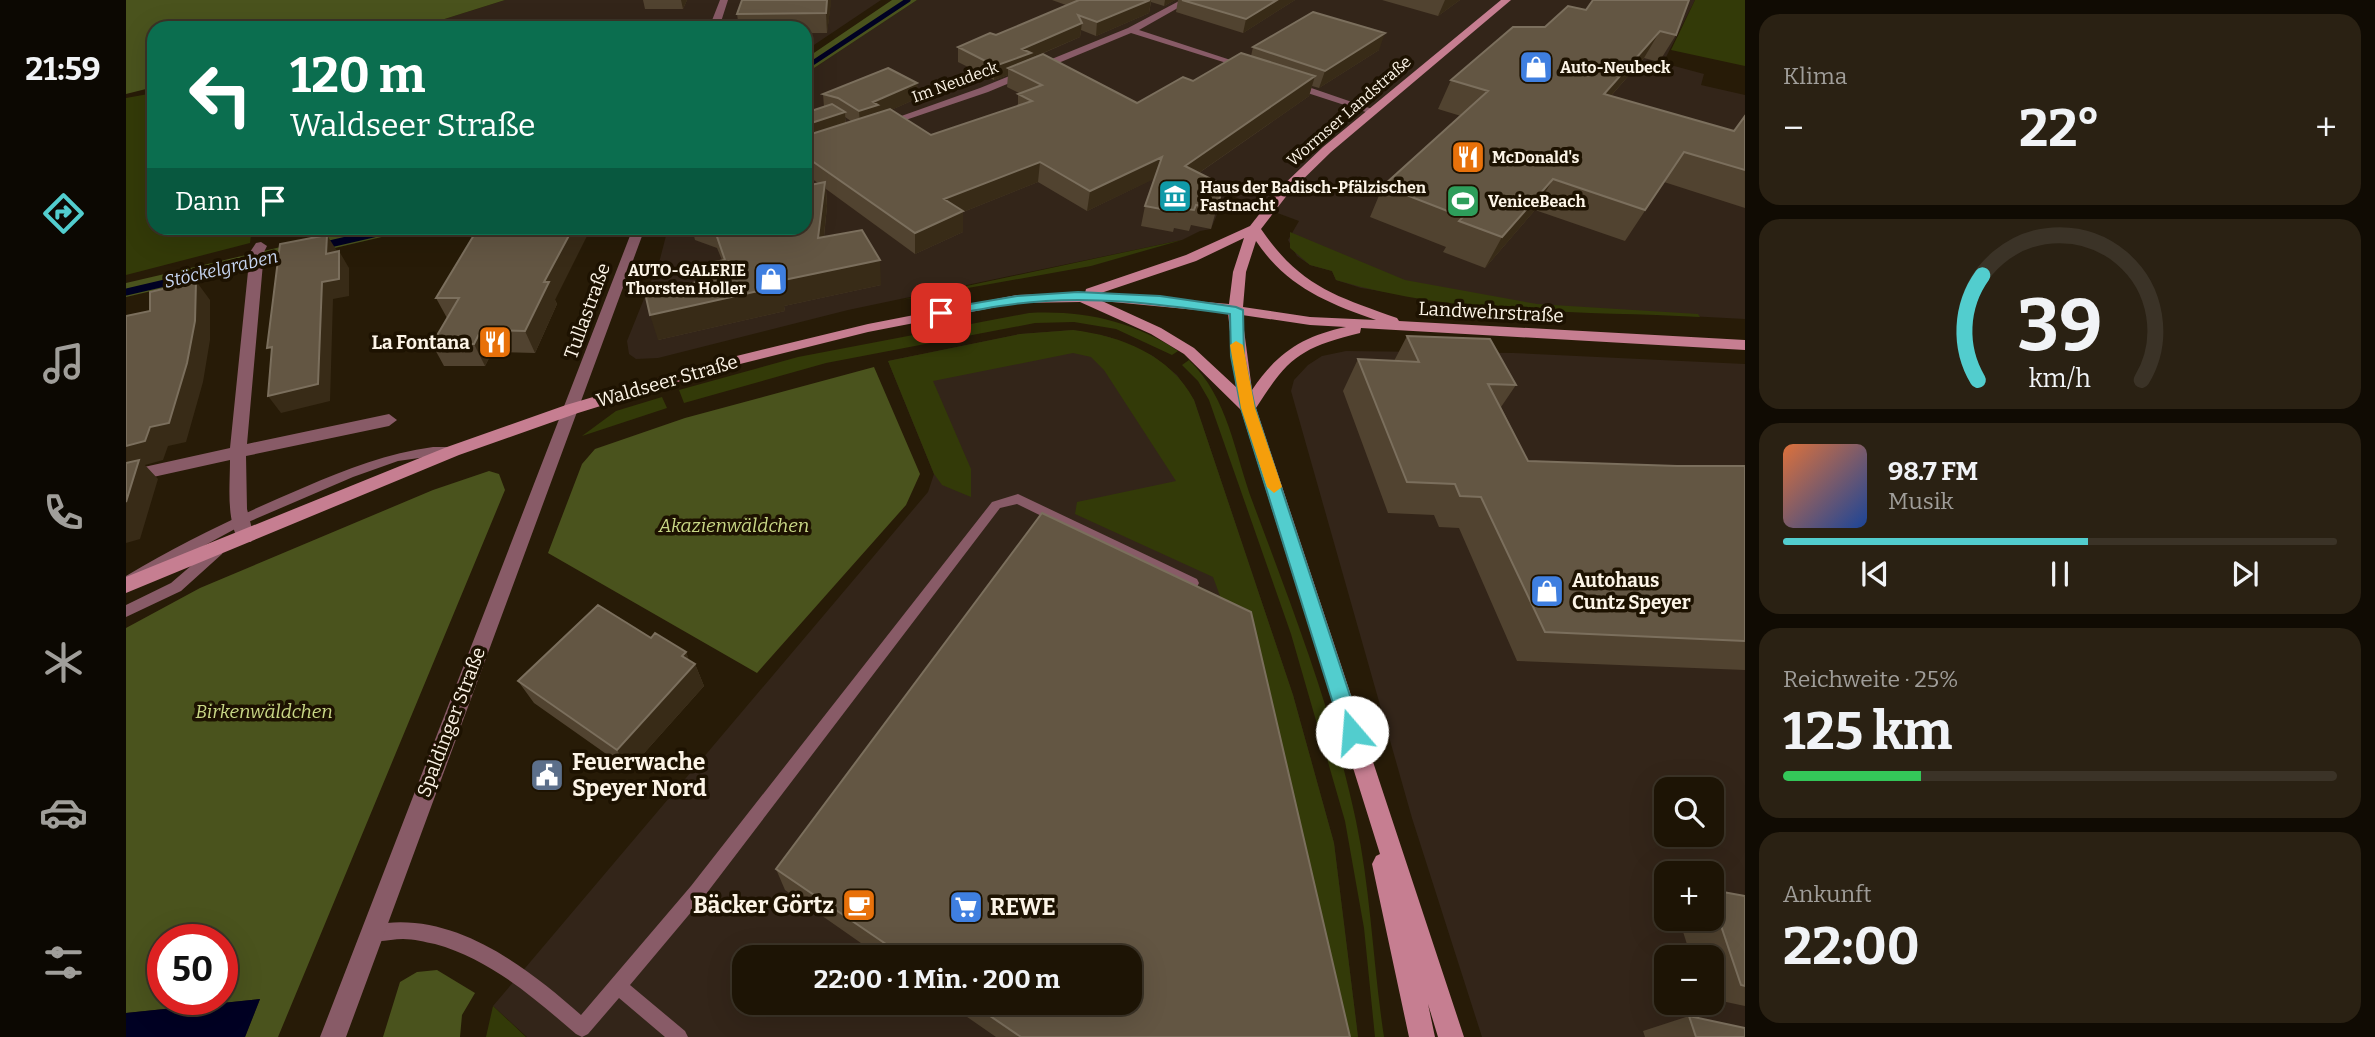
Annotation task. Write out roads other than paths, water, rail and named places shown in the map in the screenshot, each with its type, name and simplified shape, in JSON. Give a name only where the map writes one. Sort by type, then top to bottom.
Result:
[{"type":"main road","name":"Wormser Landstraße","points":[[1364,772],[1248,408],[1235,337],[1238,285],[1254,229],[1285,191],[1373,111],[1507,0]]},
{"type":"main road","points":[[1078,296],[1191,258],[1254,229],[1285,272],[1298,282],[1338,301],[1410,327]]},
{"type":"main road","points":[[1078,296],[1156,331],[1189,351],[1248,408],[1278,362],[1293,349],[1328,335],[1410,327]]},
{"type":"main road","name":"Waldseer Straße","points":[[126,584],[453,451],[572,409],[663,380],[868,328],[1017,299],[1078,296],[1160,300],[1236,310]]},
{"type":"main road","name":"Landwehrstraße","points":[[1236,310],[1310,321],[1745,345]]},
{"type":"main road","points":[[1364,772],[1422,1037]]},
{"type":"main road","points":[[1364,772],[1451,1037]]},
{"type":"street","points":[[716,21],[724,0]]},
{"type":"street","name":"Im Neudeck","points":[[872,128],[984,90],[1132,30],[1188,0]]},
{"type":"street","points":[[1150,8],[1163,12]]},
{"type":"street","points":[[1132,30],[1262,74]]},
{"type":"street","points":[[1275,79],[1373,111]]},
{"type":"street","name":"Tullastraße","points":[[572,409],[636,235]]},
{"type":"street","points":[[245,537],[238,509],[238,452],[258,255]]},
{"type":"street","name":"Spaldinger Straße","points":[[333,1037],[552,452],[572,409]]},
{"type":"street","points":[[126,477],[389,420]]},
{"type":"lane","points":[[126,584],[186,545],[241,518],[397,456],[418,450],[453,451]]},
{"type":"lane","points":[[372,933],[409,931],[447,940],[509,969],[541,991],[582,1028],[697,892],[996,505],[1018,499],[1192,583]]},
{"type":"lane","points":[[126,611],[176,587],[223,545]]},
{"type":"lane","points":[[618,986],[679,1037]]},
{"type":"water","points":[[260,999],[245,1037],[126,1037],[126,1013],[147,1011],[147,1015],[238,1015],[238,1001]]},
{"type":"waterway","name":"Stöckelgraben","points":[[812,63],[908,0]]},
{"type":"waterway","name":"Stöckelgraben","points":[[321,246],[369,235]]},
{"type":"waterway","name":"Stöckelgraben","points":[[126,292],[289,254]]},
{"type":"place","name":"Auto-Neubeck","points":[[1536,67]]},
{"type":"place","name":"McDonald's","points":[[1468,157]]},
{"type":"place","name":"Haus der Badisch-Pfälzischen Fastnacht","points":[[1175,196]]},
{"type":"place","name":"VeniceBeach","points":[[1463,201]]},
{"type":"place","name":"AUTO-GALERIE Thorsten Holler","points":[[771,279]]},
{"type":"place","name":"La Fontana","points":[[495,342]]},
{"type":"place","name":"Autohaus Cuntz Speyer","points":[[1547,591]]},
{"type":"place","name":"Feuerwache Speyer Nord","points":[[547,775]]},
{"type":"place","name":"Bäcker Görtz","points":[[859,905]]},
{"type":"place","name":"REWE","points":[[966,907]]},
{"type":"park label","name":"Akazienwäldchen","points":[[734,525]]},
{"type":"park label","name":"Birkenwäldchen","points":[[264,711]]}]
